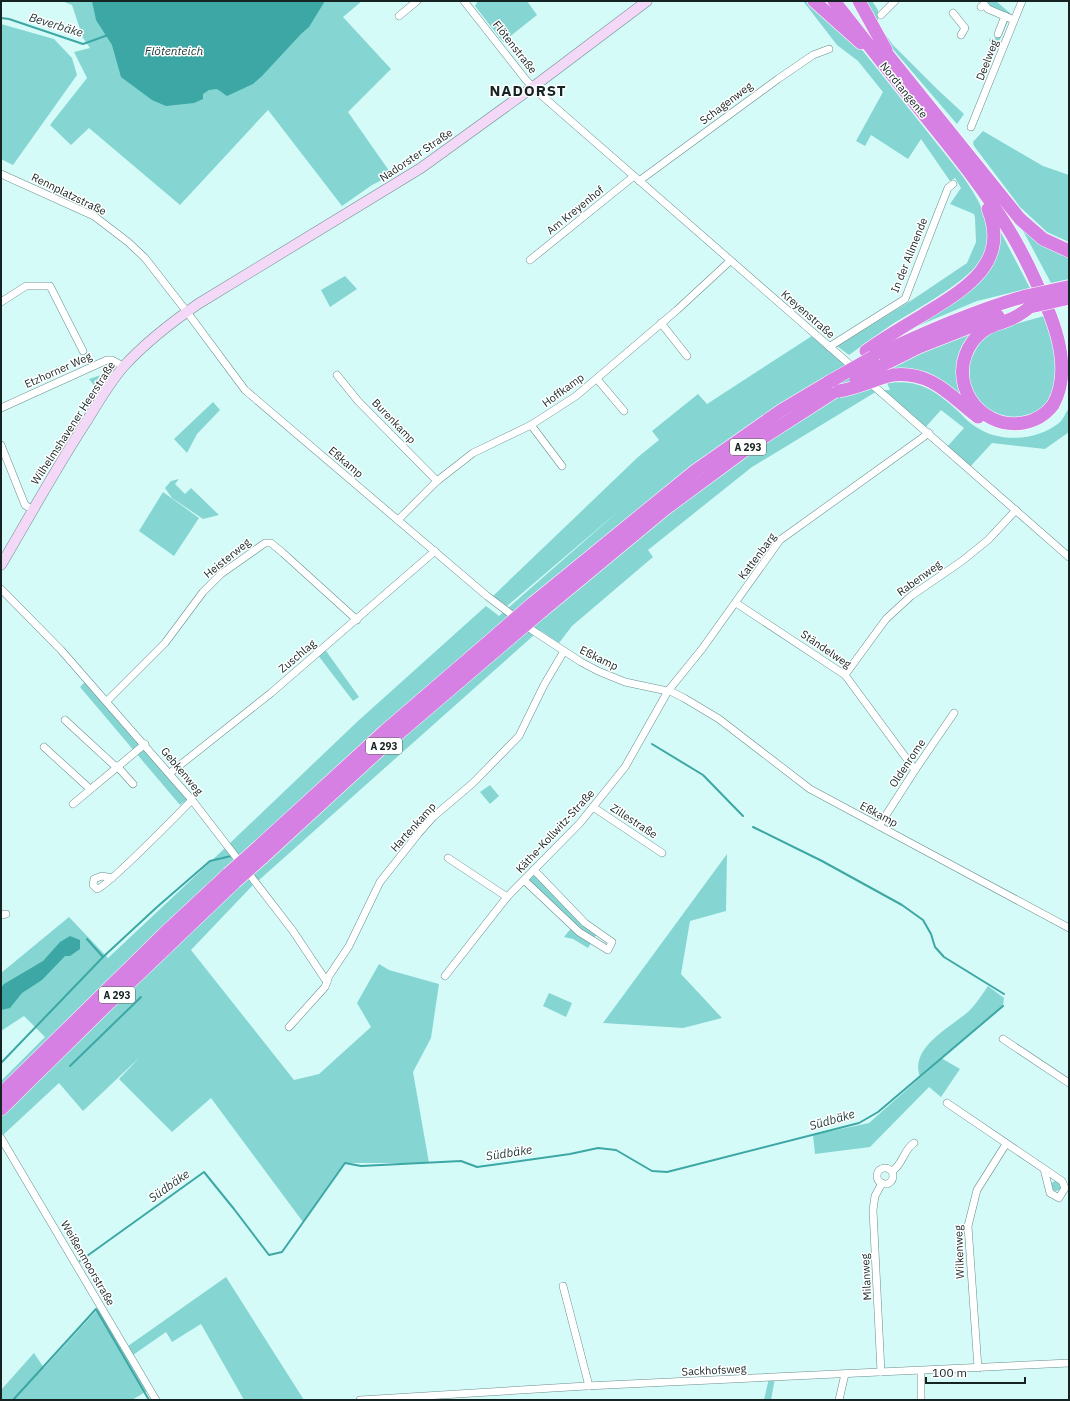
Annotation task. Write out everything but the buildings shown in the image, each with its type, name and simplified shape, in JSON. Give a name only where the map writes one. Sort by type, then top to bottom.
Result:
[{"type":"highway","points":[[814,1],[890,65]]},
{"type":"highway","name":"Nordtangente","points":[[834,1],[890,65]]},
{"type":"highway","name":"Nordtangente","points":[[843,1],[890,65],[978,175]]},
{"type":"highway","points":[[859,1],[890,65]]},
{"type":"highway","points":[[978,175],[1032,230],[1057,247],[1069,252]]},
{"type":"highway","points":[[978,175],[997,212],[1022,254],[1054,324],[1064,358],[1065,371],[1061,392],[1049,410],[1041,417],[1024,423],[1001,422],[982,412],[968,394],[962,378],[964,358],[975,339],[991,325],[1014,318],[1028,302]]},
{"type":"highway","points":[[978,175],[1034,261],[1059,313],[1069,342]]},
{"type":"highway","points":[[874,358],[964,288],[985,266],[994,246],[994,222],[978,175]]},
{"type":"highway","name":"A 293","points":[[537,608],[746,448],[874,358],[919,334],[997,304],[1028,302],[1068,290]]},
{"type":"highway","points":[[833,386],[852,389],[874,380],[893,375],[911,375],[924,378],[940,386],[984,422],[1007,430],[1027,429],[1048,420],[1058,411],[1069,392]]},
{"type":"highway","name":"A 293","points":[[1,1109],[232,878],[385,731],[505,635],[695,471],[782,410],[833,386]]},
{"type":"highway","name":"A 293","points":[[1,1094],[169,929],[232,878]]},
{"type":"street","points":[[399,16],[417,1]]},
{"type":"street","name":"Flötenstraße","points":[[464,1],[533,87]]},
{"type":"street","name":"Nadorster Straße","points":[[187,312],[403,180],[533,87],[647,1]]},
{"type":"street","points":[[881,15],[895,1]]},
{"type":"street","name":"Deelweg","points":[[972,127],[1022,1]]},
{"type":"street","points":[[982,4],[988,9],[1014,20]]},
{"type":"street","points":[[953,13],[966,25],[961,35]]},
{"type":"street","points":[[998,34],[1005,16]]},
{"type":"street","name":"Schagenweg","points":[[636,179],[813,55],[829,49]]},
{"type":"street","name":"Kreyenstraße","points":[[533,87],[636,179],[1069,557]]},
{"type":"street","name":"Rennplatzstraße","points":[[1,174],[76,208],[112,229],[145,258],[187,312]]},
{"type":"street","name":"Am Kreyenhof","points":[[530,260],[636,179]]},
{"type":"street","name":"In der Allmende","points":[[829,347],[905,299],[934,221],[948,188],[953,184]]},
{"type":"street","name":"Hoffkamp","points":[[398,520],[437,481],[473,453],[531,425],[576,396],[730,261]]},
{"type":"street","points":[[1,302],[26,286],[50,286],[83,350]]},
{"type":"street","name":"Wilhelmshavener Heerstraße","points":[[1,565],[64,455],[123,366],[144,346],[187,312]]},
{"type":"street","name":"Eßkamp","points":[[187,312],[244,390],[498,604],[564,651],[598,671],[625,682],[668,691],[684,698],[710,713],[810,789],[1069,928]]},
{"type":"street","points":[[661,323],[687,356]]},
{"type":"street","name":"Etzhorner Weg","points":[[1,408],[111,360],[123,366]]},
{"type":"street","name":"Burenkamp","points":[[337,376],[358,401],[437,481]]},
{"type":"street","points":[[596,379],[624,411]]},
{"type":"street","points":[[531,425],[562,466]]},
{"type":"street","name":"Kattenbarg","points":[[668,691],[736,603],[780,540],[929,434]]},
{"type":"street","points":[[1,445],[25,505],[33,510]]},
{"type":"street","name":"Rabenweg","points":[[845,674],[886,619],[911,596],[962,561],[988,540],[1016,510]]},
{"type":"street","name":"Heisterweg","points":[[106,701],[165,643],[203,592],[220,574],[265,543],[271,543],[283,553],[357,620]]},
{"type":"street","name":"Zuschlag","points":[[170,773],[268,695],[357,620],[435,551]]},
{"type":"street","name":"Gebkenweg","points":[[1,589],[61,650],[170,773],[293,931],[327,982]]},
{"type":"street","name":"Ständelweg","points":[[736,603],[845,674],[915,770]]},
{"type":"street","name":"Hartenkamp","points":[[290,1027],[325,987],[349,946],[380,882],[433,817],[473,783],[519,736],[544,685],[564,651]]},
{"type":"street","name":"Käthe-Kollwitz-Straße","points":[[445,976],[507,897],[593,807],[625,767],[668,691]]},
{"type":"street","name":"Oldenrome","points":[[879,826],[954,713]]},
{"type":"street","points":[[65,720],[117,766],[133,784]]},
{"type":"street","points":[[73,804],[145,744]]},
{"type":"street","points":[[44,747],[90,789]]},
{"type":"street","points":[[112,878],[192,800]]},
{"type":"street","name":"Zillestraße","points":[[593,807],[662,853]]},
{"type":"street","points":[[448,858],[507,897]]},
{"type":"street","points":[[524,880],[579,932],[608,950],[612,942],[585,923],[534,870]]},
{"type":"street","points":[[1003,1039],[1069,1083]]},
{"type":"street","points":[[947,1103],[1044,1169]]},
{"type":"street","name":"Weißenmoorstraße","points":[[2,1143],[156,1400]]},
{"type":"street","points":[[892,1171],[898,1168],[907,1147],[914,1143]]},
{"type":"street","name":"Wilkenweg","points":[[978,1368],[968,1226],[977,1190],[1006,1144]]},
{"type":"street","points":[[888,1168],[892,1171],[894,1176],[892,1181],[887,1184],[882,1183],[877,1177],[880,1170],[888,1168]]},
{"type":"street","name":"Milanweg","points":[[881,1372],[873,1210],[875,1196],[882,1183]]},
{"type":"street","points":[[563,1286],[589,1386]]},
{"type":"street","name":"Sackhofsweg","points":[[360,1400],[589,1386],[1069,1363]]},
{"type":"street","points":[[921,1371],[921,1400]]},
{"type":"street","points":[[839,1400],[845,1374]]},
{"type":"shaded area","points":[[62,1],[362,1],[343,17],[391,69],[348,112],[392,175],[372,185],[342,206],[268,110],[180,205],[89,128],[71,145],[50,125],[87,78],[74,52],[90,48],[83,38],[72,5]]},
{"type":"shaded area","points":[[478,1],[527,1],[537,15],[503,42],[475,6]]},
{"type":"shaded area","points":[[803,1],[808,1],[863,51],[961,174],[981,207],[987,226],[988,246],[984,257],[975,268],[947,290],[891,325],[849,355],[837,346],[912,300],[967,263],[976,242],[975,218],[974,214],[950,204],[961,188],[955,178],[950,181],[921,139],[908,159],[871,135],[865,146],[856,141],[883,92],[858,61],[837,45]]},
{"type":"shaded area","points":[[864,1],[872,1],[878,10],[878,24],[893,45],[964,114],[957,124],[891,47]]},
{"type":"shaded area","points":[[987,1],[996,1],[1011,14],[1010,16],[989,6]]},
{"type":"shaded area","points":[[1006,18],[1009,19],[995,50],[996,44],[989,41],[990,38],[994,40]]},
{"type":"shaded area","points":[[1,24],[54,39],[72,58],[77,75],[13,165],[1,159]]},
{"type":"shaded area","points":[[983,131],[1043,166],[1069,175],[1069,242],[1047,232],[1020,207],[974,146],[973,142]]},
{"type":"shaded area","points":[[997,225],[1030,288],[977,301],[896,335],[980,278]]},
{"type":"shaded area","points":[[1020,225],[1069,255],[1069,279],[1051,283]]},
{"type":"shaded area","points":[[345,276],[357,289],[330,307],[321,290]]},
{"type":"shaded area","points":[[1044,316],[1056,348],[1058,375],[1051,400],[1039,415],[1018,421],[997,417],[979,403],[970,385],[969,362],[979,343],[997,329]]},
{"type":"shaded area","points":[[976,332],[963,351],[966,404],[893,370],[893,368],[920,354]]},
{"type":"shaded area","points":[[815,334],[879,390],[752,467],[648,550],[653,557],[572,626],[559,643],[541,631],[534,635],[258,881],[230,843],[358,721],[486,606],[499,616],[621,509],[507,606],[493,596],[638,457],[659,440],[652,431],[698,394],[707,404]]},
{"type":"shaded area","points":[[104,374],[96,388],[89,379]]},
{"type":"shaded area","points":[[898,382],[926,388],[942,397],[976,427],[996,436],[1007,438],[1029,436],[1050,429],[1060,422],[1069,408],[1069,432],[1045,449],[992,443],[969,468],[946,448],[964,428],[941,410],[924,429],[879,390],[890,390],[887,383]]},
{"type":"shaded area","points":[[213,402],[220,410],[197,434],[187,453],[174,439]]},
{"type":"shaded area","points":[[179,479],[175,484],[185,494],[191,488],[219,515],[203,519],[172,498],[165,488],[171,481]]},
{"type":"shaded area","points":[[163,492],[199,518],[174,556],[139,531]]},
{"type":"shaded area","points":[[324,648],[359,697],[353,701],[317,654]]},
{"type":"shaded area","points":[[85,682],[188,799],[180,805],[80,687]]},
{"type":"shaded area","points":[[490,785],[499,796],[490,804],[480,792]]},
{"type":"shaded area","points":[[225,848],[253,885],[191,950],[294,1080],[319,1074],[371,1027],[357,1003],[379,964],[389,970],[439,984],[431,1038],[413,1072],[429,1163],[345,1163],[303,1222],[211,1098],[172,1132],[119,1079],[140,1057],[83,1111],[59,1083],[3,1135],[1,1132],[1,1081],[45,1037],[24,1016],[1,1031],[1,973],[69,917],[108,958]]},
{"type":"shaded area","points":[[727,854],[726,911],[690,921],[681,974],[722,1018],[683,1028],[603,1023]]},
{"type":"shaded area","points":[[534,870],[598,932],[588,948],[573,939],[564,937],[572,927],[524,880]]},
{"type":"shaded area","points":[[988,986],[1004,998],[1003,1006],[941,1058],[960,1069],[941,1097],[929,1087],[870,1147],[815,1154],[813,1135],[869,1123],[939,1061],[920,1076],[918,1064],[921,1055],[927,1046],[943,1031],[969,1011]]},
{"type":"shaded area","points":[[549,993],[572,1003],[566,1017],[543,1006]]},
{"type":"shaded area","points":[[1056,1181],[1061,1186],[1056,1191],[1051,1186]]},
{"type":"shaded area","points":[[226,1277],[304,1400],[244,1400],[201,1324],[172,1342],[166,1332],[133,1355],[128,1346]]},
{"type":"shaded area","points":[[99,1308],[147,1391],[132,1400],[1,1400],[1,1390],[34,1353],[44,1368]]},
{"type":"shaded area","points":[[769,1378],[775,1378],[771,1400],[764,1400]]},
{"type":"water","name":"Flötenteich","points":[[92,1],[325,1],[309,27],[253,84],[227,96],[217,89],[209,90],[203,94],[203,99],[194,103],[166,106],[152,100],[121,77],[112,45],[96,20]]},
{"type":"water","points":[[70,936],[80,940],[80,949],[70,956],[65,956],[42,980],[22,993],[10,1008],[1,1010],[1,988],[4,984],[43,961],[60,942]]},
{"type":"waterway","name":"Beverbäke","points":[[1,18],[9,19],[83,44],[108,35]]},
{"type":"waterway","points":[[652,744],[703,775],[743,816]]},
{"type":"waterway","points":[[753,827],[822,861],[902,905],[923,920],[931,934],[935,947],[944,957],[1004,994]]},
{"type":"waterway","points":[[1,1063],[103,957],[157,907],[210,861],[231,856]]},
{"type":"waterway","points":[[87,939],[103,957]]},
{"type":"waterway","points":[[70,1066],[141,997]]},
{"type":"waterway","name":"Südbäke","points":[[80,1261],[204,1172],[269,1255],[282,1252],[345,1163],[361,1166],[461,1161],[477,1167],[570,1154],[598,1148],[616,1150],[652,1171],[667,1172],[859,1123],[878,1112],[1003,1006]]},
{"type":"waterway","points":[[13,1400],[96,1309],[149,1400]]},
{"type":"district","name":"NADORST","points":[[528,91]]}]
